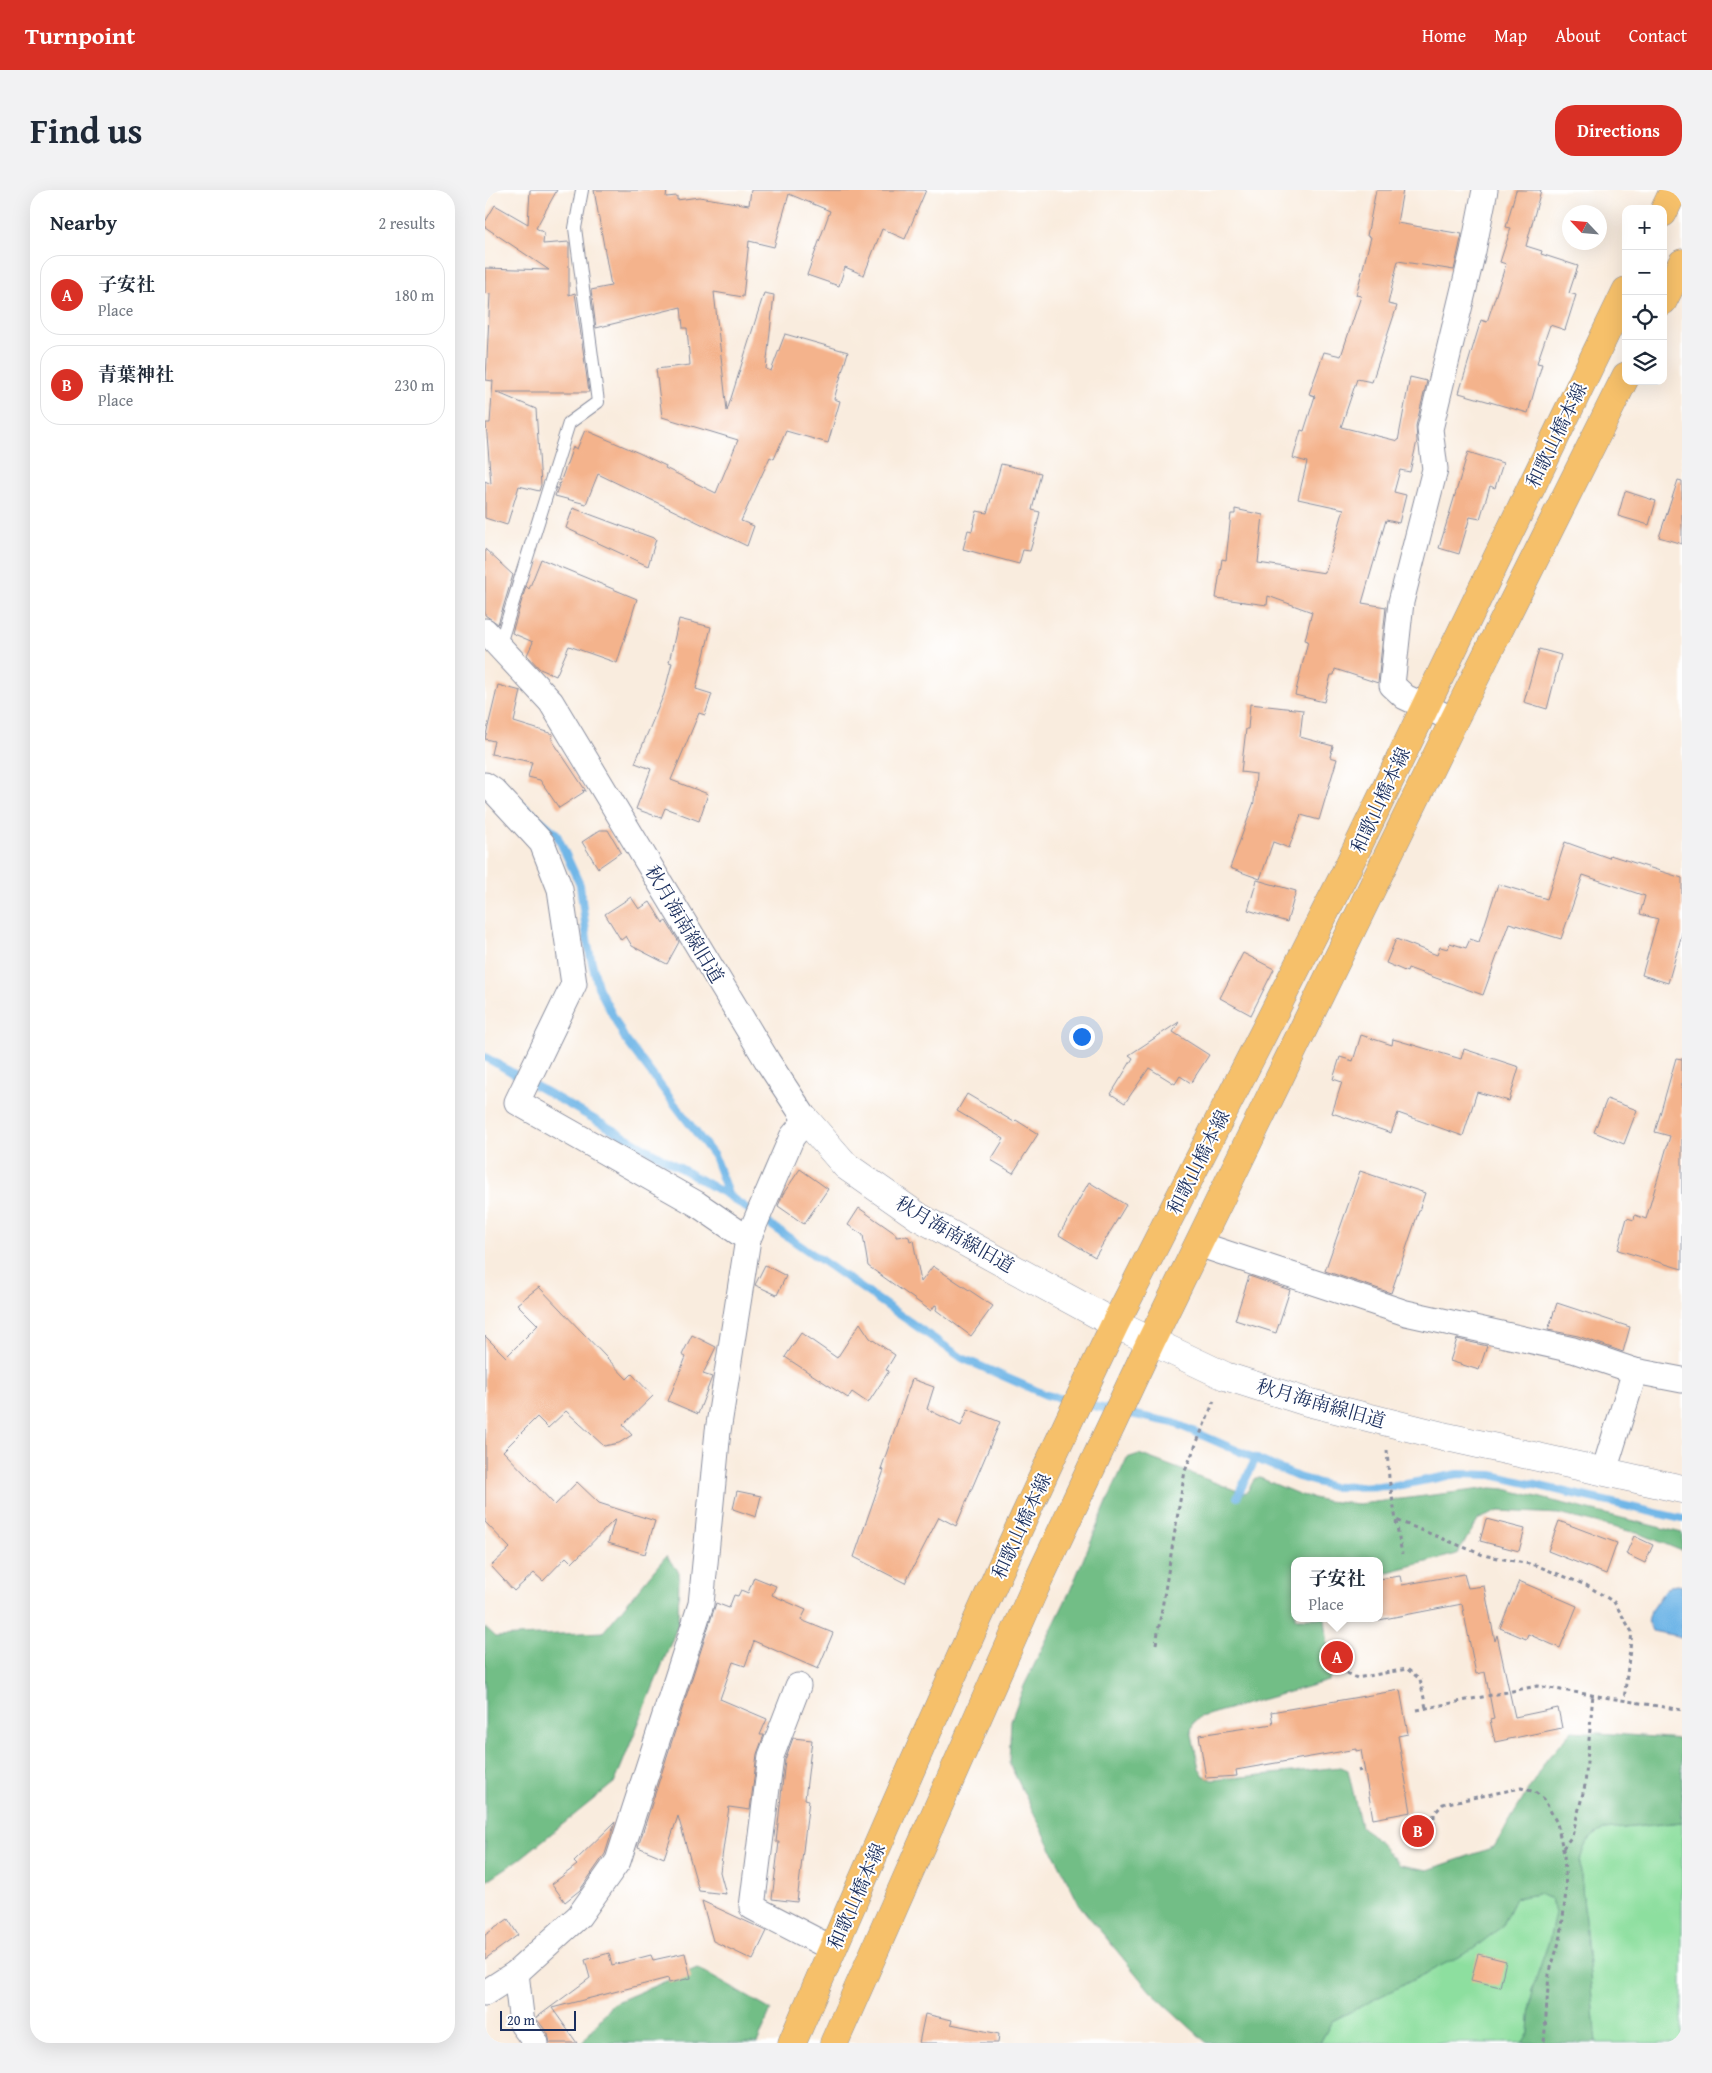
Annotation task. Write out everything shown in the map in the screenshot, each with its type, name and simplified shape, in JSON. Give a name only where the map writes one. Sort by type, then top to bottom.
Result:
[{"type":"main road","points":[[1667,205],[1674,190]]},
{"type":"main road","points":[[1666,295],[1682,263]]},
{"type":"main road","name":"和歌山橋本線","points":[[792,2043],[1001,1569],[1084,1389],[1115,1324],[1343,877],[1624,295]]},
{"type":"main road","name":"和歌山橋本線","points":[[834,2043],[1033,1592],[1151,1341],[1454,720],[1622,384]]},
{"type":"street","points":[[1454,720],[1405,697],[1392,685],[1401,602],[1435,469],[1431,430],[1473,252],[1485,190]]},
{"type":"street","name":"秋月海南線旧道","points":[[492,638],[551,702],[768,1062],[806,1120],[846,1166],[919,1217],[1115,1324],[1225,1376],[1307,1402],[1447,1437],[1682,1489]]},
{"type":"street","points":[[485,785],[494,792],[542,843],[560,889],[574,984],[517,1102],[750,1234]]},
{"type":"street","points":[[485,1993],[515,1973],[579,1916],[618,1861],[701,1604],[718,1431],[750,1234],[792,1137],[806,1120]]},
{"type":"street","points":[[1198,1244],[1405,1312],[1573,1350],[1635,1371],[1682,1380]]},
{"type":"street","points":[[1604,1471],[1635,1371]]},
{"type":"street","points":[[798,1686],[771,1756],[752,1907],[833,1949]]},
{"type":"street","points":[[515,1973],[522,2024],[536,2043]]},
{"type":"lane","points":[[492,638],[569,423],[598,402],[575,228],[582,190]]},
{"type":"path","points":[[1156,1644],[1185,1471],[1208,1416]]},
{"type":"path","points":[[1389,1478],[1402,1554]]},
{"type":"path","points":[[1396,1520],[1483,1555],[1535,1565],[1586,1585],[1614,1602],[1633,1632],[1623,1700]]},
{"type":"path","points":[[1346,1673],[1357,1678],[1407,1669],[1420,1679],[1426,1708]]},
{"type":"path","points":[[1417,1710],[1537,1686],[1682,1710]]},
{"type":"path","points":[[1563,1848],[1572,1836],[1585,1785],[1593,1694]]},
{"type":"path","points":[[1433,1826],[1434,1814],[1443,1804],[1521,1788],[1535,1792],[1545,1799],[1557,1823],[1563,1848],[1565,1891],[1561,1936],[1549,1974],[1544,2043]]},
{"type":"green space","points":[[1139,1454],[1243,1493],[1247,1492],[1255,1478],[1260,1478],[1301,1495],[1326,1501],[1359,1504],[1491,1488],[1505,1489],[1682,1533],[1682,1551],[1641,1534],[1559,1514],[1499,1511],[1479,1519],[1457,1554],[1383,1573],[1383,1557],[1291,1557],[1291,1622],[1325,1622],[1331,1676],[1328,1681],[1200,1717],[1194,1722],[1191,1730],[1199,1768],[1204,1776],[1212,1780],[1341,1767],[1348,1770],[1361,1827],[1371,1834],[1400,1865],[1428,1870],[1494,1847],[1547,1759],[1572,1731],[1682,1739],[1682,1822],[1604,1830],[1590,1839],[1582,1853],[1580,1864],[1596,2043],[1522,2043],[1529,2033],[1532,1990],[1549,1941],[1555,1913],[1551,1899],[1538,1894],[1515,1898],[1501,1927],[1472,1950],[1332,2021],[1320,2043],[1207,2043],[1150,1991],[1080,1906],[1009,1763],[1011,1720],[1024,1686],[1070,1591],[1127,1458]]},
{"type":"green space","points":[[666,1556],[679,1572],[678,1625],[615,1782],[521,1858],[485,1882],[485,1627],[496,1637],[603,1632]]},
{"type":"green space","points":[[1682,1822],[1682,2043],[1596,2043],[1580,1864],[1582,1853],[1590,1839],[1604,1830]]},
{"type":"green space","points":[[1538,1894],[1551,1899],[1555,1913],[1549,1941],[1532,1990],[1529,2034],[1522,2043],[1320,2043],[1332,2021],[1472,1949],[1501,1927],[1515,1898]]},
{"type":"green space","points":[[697,1968],[771,2010],[757,2043],[582,2043],[612,2004]]},
{"type":"water","points":[[1670,1586],[1682,1586],[1682,1637],[1652,1631],[1648,1621],[1651,1610],[1665,1590]]},
{"type":"building","points":[[530,190],[557,190],[536,228],[544,233],[543,244],[569,242],[569,295],[575,293],[589,392],[496,392],[536,409],[541,485],[539,491],[519,486],[507,525],[485,518],[485,481],[491,484],[486,423],[490,423],[493,381],[486,380],[490,294],[485,293],[485,268],[549,270],[485,227],[485,222],[495,205],[528,224]]},
{"type":"building","points":[[594,190],[667,190],[666,197],[677,196],[677,200],[699,197],[749,205],[751,190],[926,190],[905,239],[882,229],[864,275],[845,267],[839,286],[807,275],[830,211],[789,194],[774,247],[749,241],[743,297],[714,292],[727,411],[764,293],[774,295],[766,369],[771,371],[785,334],[848,352],[834,399],[840,401],[828,443],[786,431],[774,459],[770,457],[741,521],[754,526],[747,546],[598,474],[586,504],[555,496],[573,447],[577,449],[585,430],[639,453],[716,493],[738,440],[662,417],[656,369],[690,365],[687,328],[683,328],[681,307],[596,328],[591,290],[611,286]]},
{"type":"building","points":[[1376,190],[1403,190],[1397,223],[1462,234],[1454,270],[1398,261],[1388,304],[1397,306],[1372,382],[1357,379],[1341,427],[1398,441],[1410,377],[1427,381],[1416,426],[1417,441],[1410,472],[1400,470],[1394,492],[1406,495],[1399,523],[1386,520],[1362,603],[1386,607],[1378,683],[1335,669],[1334,675],[1331,675],[1324,702],[1295,695],[1308,641],[1305,640],[1312,612],[1268,596],[1267,605],[1216,598],[1222,559],[1226,560],[1231,514],[1235,514],[1235,509],[1263,515],[1258,563],[1325,573],[1344,509],[1298,499],[1307,462],[1293,458],[1301,430],[1304,431],[1315,396],[1309,394],[1324,352],[1341,356],[1361,296],[1356,295],[1371,237],[1367,236]]},
{"type":"building","points":[[1516,190],[1541,190],[1526,246],[1542,251],[1541,254],[1578,266],[1569,293],[1576,295],[1565,330],[1550,325],[1537,363],[1542,364],[1528,413],[1459,393],[1481,320],[1487,322],[1506,264],[1500,262],[1511,228],[1506,227]]},
{"type":"building","points":[[1468,452],[1503,463],[1495,488],[1490,486],[1480,519],[1470,517],[1459,554],[1439,548]]},
{"type":"building","points":[[1001,464],[1041,473],[1032,510],[1040,512],[1035,534],[1030,551],[1023,550],[1019,564],[963,549],[968,530],[972,531],[977,511],[987,513]]},
{"type":"building","points":[[1678,480],[1682,481],[1682,544],[1659,537]]},
{"type":"building","points":[[1625,491],[1656,501],[1649,525],[1618,516]]},
{"type":"building","points":[[573,508],[656,539],[648,566],[566,528]]},
{"type":"building","points":[[485,549],[513,575],[498,624],[485,615]]},
{"type":"building","points":[[541,559],[637,599],[617,663],[569,646],[556,676],[540,669],[527,655],[533,642],[512,633],[526,586],[529,589]]},
{"type":"building","points":[[679,619],[711,627],[696,689],[712,694],[705,715],[699,713],[671,780],[708,794],[699,821],[665,808],[661,818],[636,809],[651,769],[635,763],[664,694],[672,663],[669,662]]},
{"type":"building","points":[[1539,649],[1561,655],[1547,709],[1524,702]]},
{"type":"building","points":[[498,685],[521,691],[514,722],[553,734],[552,740],[586,791],[582,790],[584,792],[559,808],[540,780],[528,777],[532,762],[491,754],[494,741],[485,739]]},
{"type":"building","points":[[1250,704],[1303,710],[1300,737],[1333,746],[1330,757],[1337,759],[1319,820],[1301,815],[1289,848],[1273,842],[1260,879],[1230,868],[1254,802],[1256,774],[1241,772]]},
{"type":"building","points":[[600,830],[608,830],[621,852],[598,868],[582,842]]},
{"type":"building","points":[[1565,842],[1609,858],[1610,855],[1682,878],[1682,934],[1668,983],[1642,975],[1658,919],[1640,914],[1645,896],[1583,875],[1561,939],[1509,923],[1483,995],[1408,968],[1407,972],[1386,963],[1396,939],[1437,955],[1440,947],[1448,949],[1450,943],[1466,948],[1470,939],[1479,942],[1498,884],[1547,899]]},
{"type":"building","points":[[1257,880],[1296,891],[1287,922],[1248,910]]},
{"type":"building","points":[[631,897],[639,909],[650,902],[663,923],[666,921],[679,942],[667,964],[632,946],[626,936],[621,940],[605,914]]},
{"type":"building","points":[[1243,953],[1274,969],[1251,1015],[1220,998]]},
{"type":"building","points":[[1179,1022],[1173,1032],[1209,1055],[1191,1083],[1180,1076],[1175,1084],[1149,1068],[1125,1103],[1111,1094],[1133,1058],[1129,1055]]},
{"type":"building","points":[[1361,1035],[1392,1045],[1393,1039],[1461,1059],[1464,1049],[1519,1067],[1509,1101],[1477,1092],[1463,1136],[1398,1113],[1391,1133],[1332,1113],[1342,1082],[1333,1079],[1340,1057],[1353,1061]]},
{"type":"building","points":[[1676,1058],[1682,1059],[1682,1269],[1618,1250],[1627,1218],[1634,1220],[1635,1215],[1646,1219],[1670,1136],[1655,1132]]},
{"type":"building","points":[[967,1094],[1038,1134],[1013,1173],[991,1160],[1004,1139],[957,1111]]},
{"type":"building","points":[[1607,1099],[1637,1110],[1624,1144],[1594,1132]]},
{"type":"building","points":[[800,1169],[828,1189],[804,1224],[778,1206],[783,1194]]},
{"type":"building","points":[[1360,1171],[1425,1193],[1391,1293],[1325,1271]]},
{"type":"building","points":[[1089,1182],[1126,1205],[1095,1257],[1059,1235]]},
{"type":"building","points":[[859,1208],[896,1234],[896,1237],[906,1236],[909,1237],[910,1241],[913,1240],[921,1282],[933,1266],[993,1306],[971,1336],[936,1310],[937,1306],[935,1305],[931,1311],[868,1266],[863,1235],[848,1225]]},
{"type":"building","points":[[765,1265],[786,1276],[777,1295],[755,1285]]},
{"type":"building","points":[[1249,1276],[1290,1290],[1276,1333],[1235,1320]]},
{"type":"building","points":[[539,1287],[627,1379],[632,1374],[653,1396],[623,1425],[632,1435],[619,1443],[604,1446],[566,1411],[548,1428],[537,1417],[503,1451],[555,1505],[577,1482],[599,1503],[655,1521],[645,1554],[608,1543],[615,1519],[572,1563],[566,1557],[543,1581],[534,1573],[514,1591],[491,1566],[510,1548],[485,1522],[485,1336],[506,1357],[538,1325],[517,1304]]},
{"type":"building","points":[[1557,1303],[1630,1327],[1623,1352],[1578,1336],[1548,1330]]},
{"type":"building","points":[[860,1323],[870,1338],[895,1355],[886,1370],[889,1371],[868,1403],[852,1392],[848,1398],[785,1357],[801,1333],[837,1358]]},
{"type":"building","points":[[692,1335],[716,1347],[703,1374],[712,1377],[698,1414],[668,1401],[686,1357],[682,1355]]},
{"type":"building","points":[[1457,1339],[1487,1346],[1479,1370],[1450,1361]]},
{"type":"building","points":[[912,1379],[934,1387],[927,1409],[961,1426],[968,1409],[1000,1422],[956,1526],[939,1517],[905,1583],[854,1557],[884,1470],[881,1469]]},
{"type":"building","points":[[737,1491],[761,1496],[756,1517],[733,1509]]},
{"type":"building","points":[[1486,1519],[1525,1529],[1519,1551],[1480,1541]]},
{"type":"building","points":[[1559,1521],[1617,1543],[1606,1574],[1548,1551]]},
{"type":"building","points":[[1634,1536],[1653,1545],[1645,1563],[1626,1554]]},
{"type":"building","points":[[1464,1574],[1468,1588],[1484,1586],[1495,1641],[1497,1635],[1515,1717],[1558,1708],[1562,1728],[1495,1742],[1490,1720],[1494,1719],[1485,1672],[1476,1674],[1462,1604],[1383,1619],[1383,1578],[1400,1576],[1402,1585]]},
{"type":"building","points":[[754,1577],[776,1586],[772,1595],[806,1610],[801,1620],[833,1633],[818,1669],[754,1641],[745,1666],[733,1662],[720,1699],[767,1719],[760,1735],[764,1735],[757,1754],[750,1810],[729,1807],[720,1872],[726,1894],[699,1891],[678,1816],[664,1858],[638,1847],[716,1603],[729,1608],[734,1595],[738,1596],[741,1590],[748,1593]]},
{"type":"building","points":[[1519,1581],[1577,1606],[1560,1648],[1528,1634],[1526,1639],[1500,1628]]},
{"type":"building","points":[[1400,1690],[1408,1734],[1398,1736],[1411,1812],[1373,1819],[1361,1750],[1356,1751],[1356,1749],[1236,1770],[1237,1776],[1206,1778],[1199,1735],[1273,1724],[1271,1712]]},
{"type":"building","points":[[793,1738],[812,1740],[805,1799],[809,1800],[797,1902],[772,1899],[779,1842],[776,1842],[785,1760]]},
{"type":"building","points":[[615,1822],[605,1854],[580,1890],[565,1902],[552,1884],[577,1865],[574,1862]]},
{"type":"building","points":[[702,1901],[767,1931],[753,1960],[713,1941]]},
{"type":"building","points":[[508,1919],[518,1935],[485,1959],[485,1935]]},
{"type":"building","points":[[609,1953],[612,1965],[651,1955],[653,1960],[685,1953],[691,1978],[669,1983],[668,1978],[552,2008],[577,2043],[550,2043],[548,2034],[536,2018],[590,1978],[585,1960]]},
{"type":"building","points":[[1478,1954],[1506,1961],[1500,1987],[1471,1980]]},
{"type":"building","points":[[925,2014],[952,2020],[951,2024],[999,2034],[998,2043],[919,2043]]},
{"type":"waterway","points":[[521,804],[556,833],[580,885],[588,946],[598,987],[625,1039],[714,1156],[729,1196]]},
{"type":"waterway","points":[[485,1057],[729,1196],[962,1358],[1046,1395],[1072,1401]]},
{"type":"waterway","points":[[1083,1404],[1174,1423],[1298,1477],[1333,1487],[1396,1486],[1458,1474],[1492,1475],[1682,1519]]},
{"type":"waterway","points":[[1237,1497],[1256,1458]]},
{"type":"place","name":"子安社","points":[[1337,1657]]},
{"type":"place","name":"青葉神社","points":[[1418,1831]]}]
